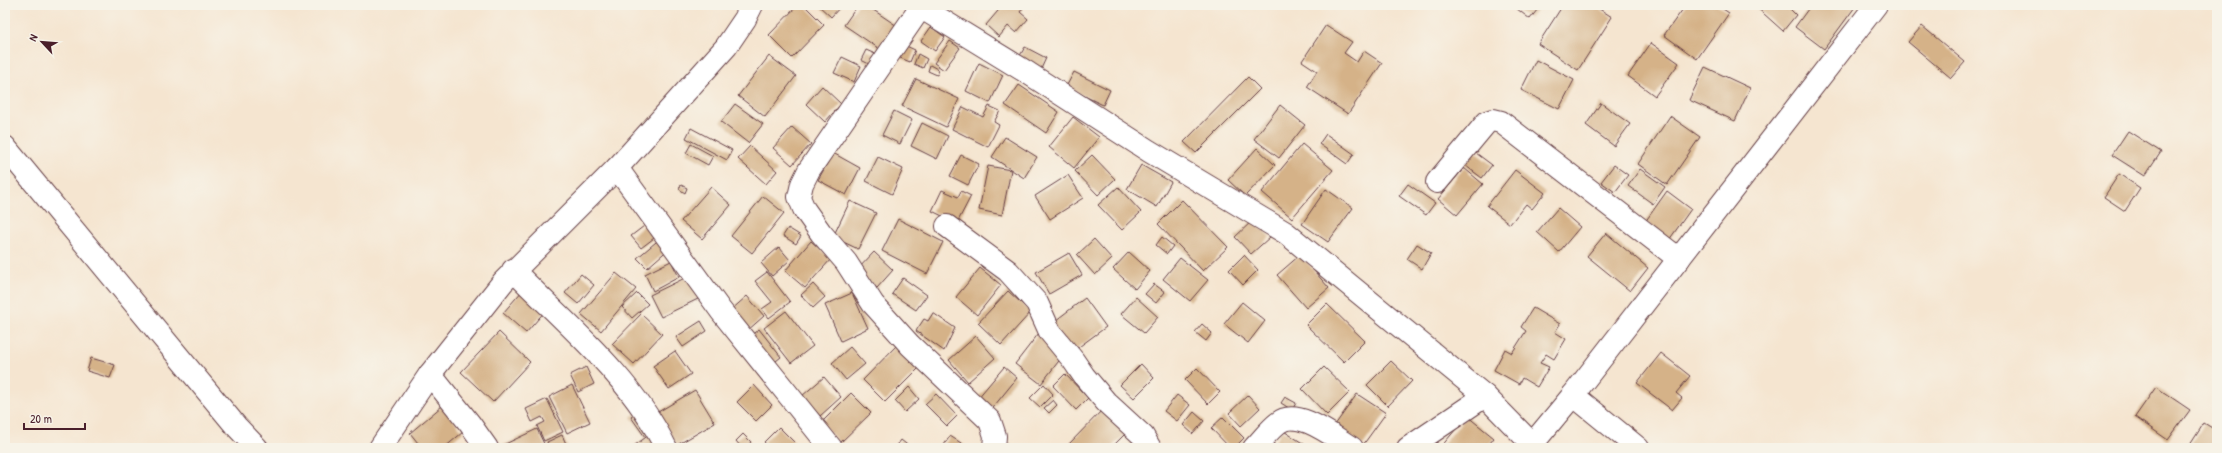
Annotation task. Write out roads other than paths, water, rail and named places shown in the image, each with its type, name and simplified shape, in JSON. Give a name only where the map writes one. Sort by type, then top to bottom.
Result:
[{"type":"street","points":[[380,448],[430,374],[513,270],[617,168],[726,47],[746,19],[752,5]]},
{"type":"street","points":[[994,448],[995,436],[990,421],[910,345],[873,304],[846,262],[804,209],[799,197],[802,184],[809,170],[919,6],[1200,182],[1286,233],[1485,396],[1530,446],[1574,395],[1872,6]]},
{"type":"street","points":[[1437,182],[1487,122],[1493,120],[1501,122],[1679,259]]},
{"type":"street","points":[[5,147],[236,426],[258,448]]},
{"type":"street","points":[[617,168],[721,311],[831,448]]},
{"type":"street","points":[[947,226],[1012,276],[1037,303],[1050,332],[1084,376],[1106,402],[1143,436],[1150,448]]},
{"type":"street","points":[[513,270],[628,387],[655,425],[666,448]]},
{"type":"street","points":[[430,374],[487,448]]},
{"type":"street","points":[[1574,395],[1638,448]]},
{"type":"street","points":[[1408,448],[1485,396]]},
{"type":"street","points":[[1254,448],[1278,422],[1289,417],[1302,418],[1352,448]]}]
